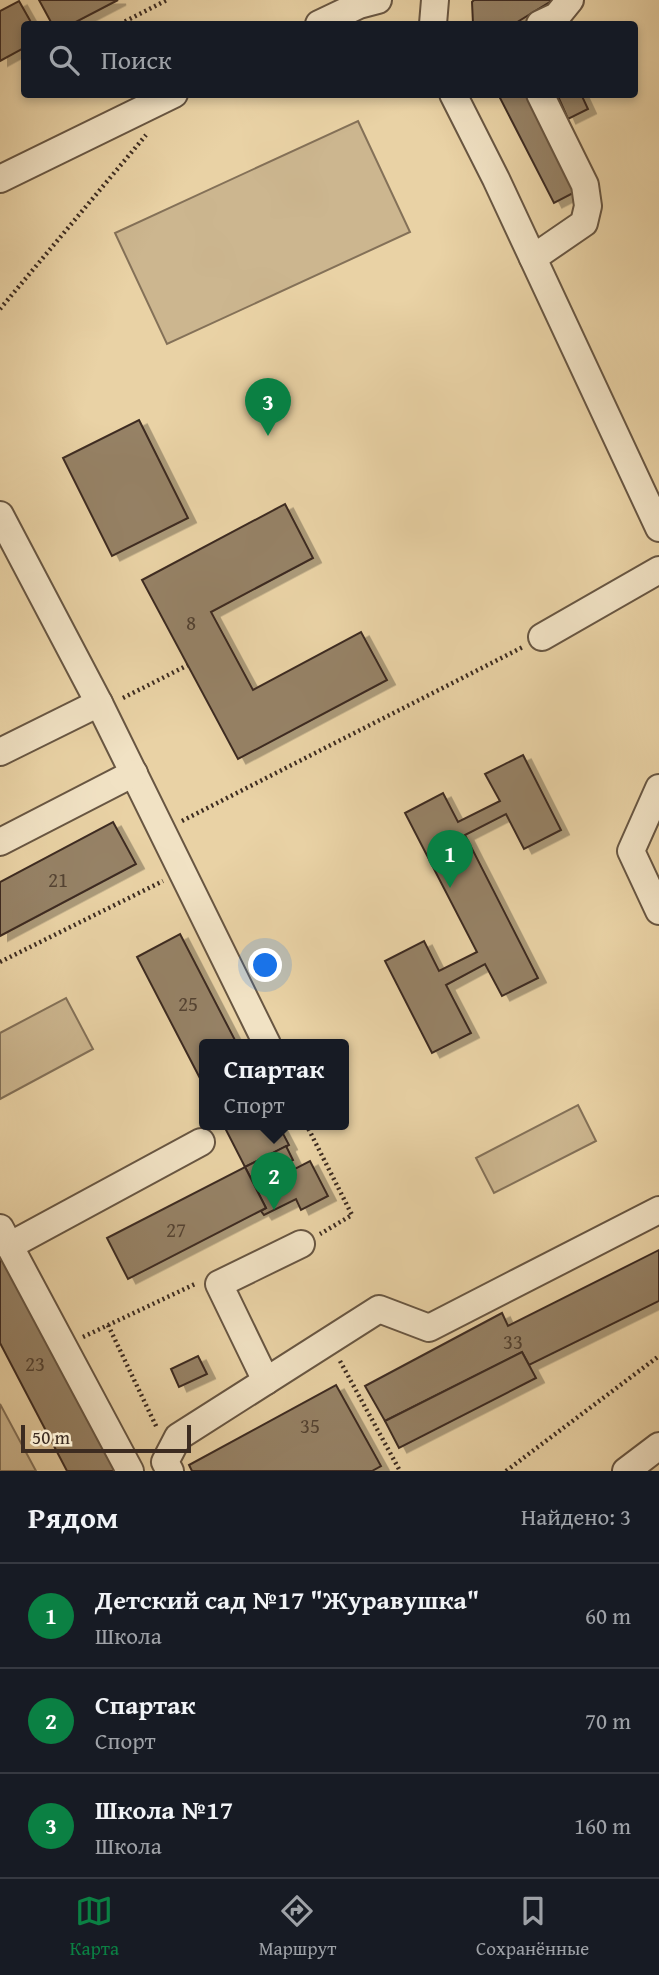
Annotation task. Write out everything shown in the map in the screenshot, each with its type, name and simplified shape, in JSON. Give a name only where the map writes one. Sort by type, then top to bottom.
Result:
[{"type":"street","points":[[324,21],[359,5],[378,0]]},
{"type":"street","points":[[546,21],[557,16],[570,0]]},
{"type":"street","points":[[0,179],[166,98]]},
{"type":"street","points":[[455,98],[659,528]]},
{"type":"street","points":[[533,258],[584,223],[588,206],[586,185],[542,98]]},
{"type":"street","points":[[0,515],[134,773],[265,1039]]},
{"type":"street","points":[[542,637],[659,570]]},
{"type":"street","points":[[0,752],[100,706]]},
{"type":"street","points":[[0,842],[134,773]]},
{"type":"street","points":[[659,788],[631,851],[659,911]]},
{"type":"street","points":[[130,1471],[5,1237],[201,1142]]},
{"type":"street","points":[[170,1471],[165,1462],[178,1437],[379,1309],[429,1328],[659,1210]]},
{"type":"street","points":[[266,1381],[219,1284],[301,1244]]},
{"type":"street","points":[[626,1471],[659,1446]]},
{"type":"path","points":[[126,21],[167,0]]},
{"type":"path","points":[[0,309],[155,125]]},
{"type":"path","points":[[162,831],[542,637]]},
{"type":"path","points":[[100,706],[188,665]]},
{"type":"path","points":[[0,962],[182,871]]},
{"type":"path","points":[[301,1244],[352,1215],[309,1130]]},
{"type":"path","points":[[63,1346],[210,1277],[219,1284]]},
{"type":"path","points":[[108,1325],[154,1422]]},
{"type":"path","points":[[506,1471],[659,1356]]},
{"type":"path","points":[[354,1385],[400,1471]]},
{"type":"shaded area","points":[[358,121],[410,232],[167,344],[115,233]]},
{"type":"shaded area","points":[[66,998],[93,1049],[0,1099],[0,1033]]},
{"type":"shaded area","points":[[578,1105],[596,1141],[494,1193],[476,1158]]},
{"type":"shaded area","points":[[0,1404],[36,1471],[0,1471]]},
{"type":"building","points":[[39,0],[118,0],[78,21],[50,21]]},
{"type":"building","points":[[553,0],[519,21],[473,21],[472,2]]},
{"type":"building","points":[[19,1],[30,21],[21,21],[21,50],[0,61],[0,11]]},
{"type":"building","points":[[500,98],[529,98],[577,191],[554,203]]},
{"type":"building","points":[[559,98],[583,98],[588,109],[568,119]]},
{"type":"building","points":[[139,420],[188,518],[112,556],[63,458]]},
{"type":"building","points":[[285,504],[313,558],[211,612],[253,690],[361,632],[387,680],[238,759],[142,580]]},
{"type":"building","points":[[523,755],[561,830],[524,849],[506,814],[465,835],[538,978],[502,996],[485,964],[446,985],[471,1033],[432,1053],[385,961],[424,941],[439,971],[477,952],[405,813],[443,793],[458,822],[500,801],[485,774]]},
{"type":"building","points":[[113,822],[136,864],[0,936],[0,882]]},
{"type":"building","points":[[180,934],[234,1039],[199,1039],[199,1076],[137,957]]},
{"type":"building","points":[[226,1130],[281,1130],[289,1145],[245,1167]]},
{"type":"building","points":[[286,1146],[293,1160],[287,1163],[291,1171],[310,1161],[328,1196],[301,1210],[296,1199],[264,1215],[261,1211],[266,1208],[245,1167]]},
{"type":"building","points":[[245,1167],[266,1208],[128,1279],[107,1238]]},
{"type":"building","points":[[0,1247],[117,1471],[67,1471],[0,1343]]},
{"type":"building","points":[[659,1250],[659,1301],[529,1365],[522,1352],[385,1421],[365,1386],[502,1313],[508,1326]]},
{"type":"building","points":[[522,1352],[536,1378],[399,1448],[385,1421]]},
{"type":"building","points":[[198,1356],[207,1374],[179,1387],[171,1369]]},
{"type":"building","points":[[336,1385],[381,1466],[372,1471],[192,1471],[189,1465]]},
{"type":"place","name":"Школа №17","points":[[268,436]]},
{"type":"place","name":"Детский сад №17 \"Журавушка\"","points":[[450,888]]},
{"type":"place","name":"Спартак","points":[[274,1210]]}]
